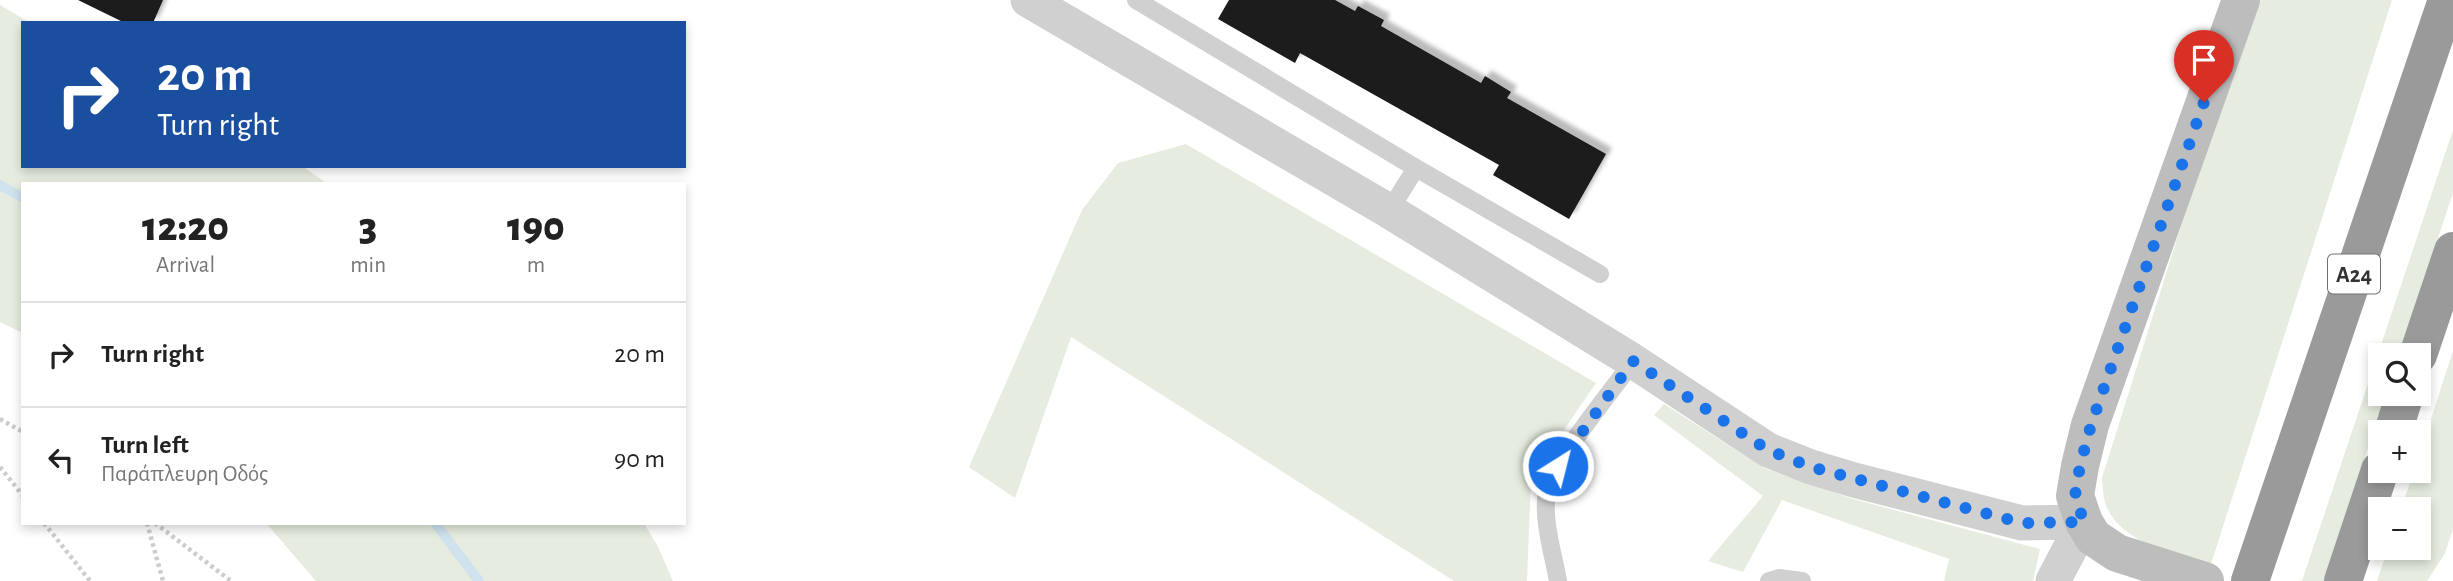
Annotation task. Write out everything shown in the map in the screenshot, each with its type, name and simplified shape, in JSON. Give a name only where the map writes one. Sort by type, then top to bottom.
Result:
[{"type":"highway","name":"Α24","points":[[2255,565],[2447,0]]},
{"type":"highway","points":[[2422,343],[2453,251]]},
{"type":"highway","points":[[2343,581],[2376,483]]},
{"type":"street","points":[[1028,0],[1388,211],[1633,361],[1768,450],[1811,467],[2022,523],[2084,522]]},
{"type":"street","points":[[2205,581],[2116,552],[2093,537],[2084,522],[2075,496],[2091,425],[2241,0]]},
{"type":"street","points":[[2053,581],[2084,522]]},
{"type":"lane","points":[[1136,0],[1416,168],[1600,274]]},
{"type":"lane","points":[[1388,211],[1416,168]]},
{"type":"lane","points":[[1558,581],[1547,517],[1547,489],[1558,466],[1633,361]]},
{"type":"lane","points":[[1769,581],[1779,578],[1802,581]]},
{"type":"path","points":[[0,419],[21,431]]},
{"type":"path","points":[[0,467],[21,493]]},
{"type":"path","points":[[46,525],[89,581]]},
{"type":"path","points":[[148,525],[163,581]]},
{"type":"path","points":[[158,525],[231,581]]},
{"type":"shaded area","points":[[2255,0],[2392,0],[2210,567],[2153,547],[2127,532],[2108,510],[2102,478],[2218,108]]},
{"type":"shaded area","points":[[0,5],[27,21],[21,21],[21,168],[305,168],[325,182],[21,182],[21,332],[0,322]]},
{"type":"shaded area","points":[[2453,130],[2453,193],[2403,343],[2382,343]]},
{"type":"shaded area","points":[[1186,144],[1596,383],[1531,478],[1527,581],[1454,581],[1071,337],[1015,498],[969,467],[1082,210],[1118,163]]},
{"type":"shaded area","points":[[2453,351],[2453,529],[2445,553],[2427,581],[2377,581],[2384,560],[2431,560],[2431,497],[2405,497],[2410,483],[2431,483],[2431,420]]},
{"type":"shaded area","points":[[2368,384],[2368,406],[2382,406],[2377,420],[2368,420],[2368,448],[2324,581],[2302,581]]},
{"type":"shaded area","points":[[1664,404],[1764,468],[1853,499],[2040,549],[2033,581],[1944,581],[1949,559],[1782,500],[1743,572],[1708,561],[1763,496],[1654,415]]},
{"type":"shaded area","points":[[268,525],[645,525],[673,581],[316,581]]},
{"type":"building","points":[[78,0],[163,0],[154,21],[121,21]]},
{"type":"building","points":[[1229,0],[1335,0],[1355,11],[1358,6],[1384,20],[1381,26],[1481,83],[1485,76],[1511,92],[1507,98],[1606,154],[1569,219],[1493,175],[1499,165],[1300,53],[1295,63],[1218,19]]},
{"type":"waterway","points":[[0,185],[21,197]]},
{"type":"waterway","points":[[437,525],[479,581]]},
{"type":"route","points":[[1558,466],[1633,361],[1768,450],[1811,467],[2022,523],[2084,522],[2075,496],[2091,425],[2204,102]]}]
